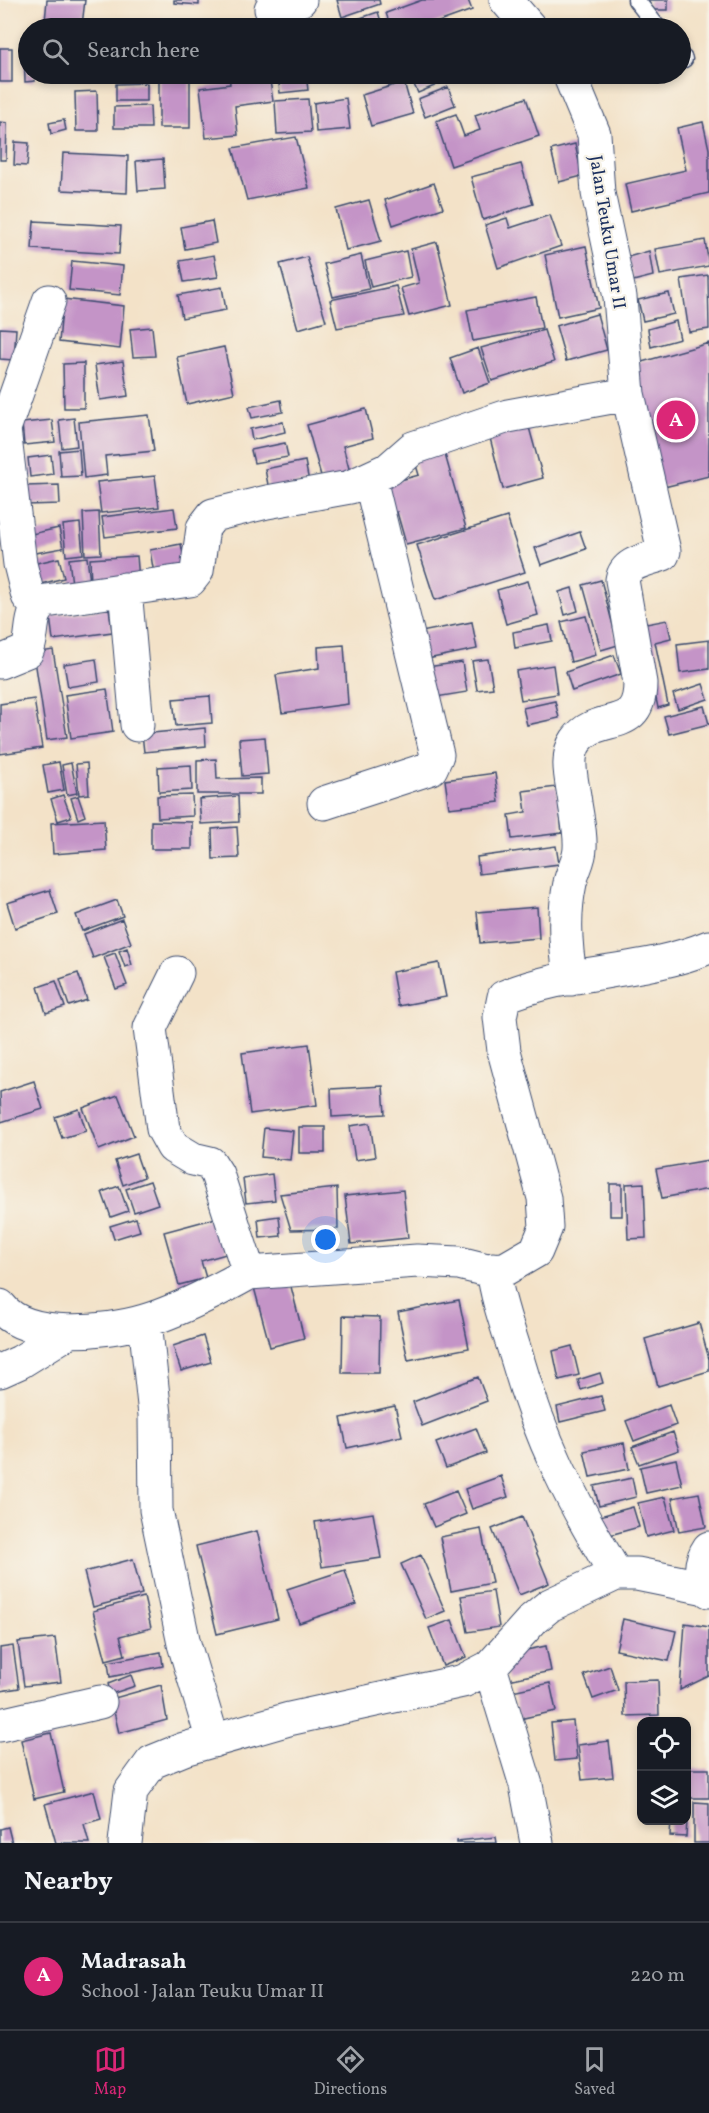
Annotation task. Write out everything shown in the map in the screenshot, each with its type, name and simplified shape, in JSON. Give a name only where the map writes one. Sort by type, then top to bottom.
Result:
[{"type":"street","points":[[506,0],[521,18]]},
{"type":"street","name":"Jalan Teuku Umar II","points":[[571,979],[567,955],[566,914],[570,882],[580,850],[569,758],[576,741],[591,729],[630,716],[640,700],[640,683],[622,580],[623,571],[628,566],[663,554],[664,551],[628,394],[620,297],[598,193],[594,134],[573,84]]},
{"type":"street","points":[[37,606],[28,596],[20,564],[4,429],[49,301]]},
{"type":"street","points":[[0,662],[27,651],[37,606],[46,601],[190,580],[197,571],[202,528],[213,515],[267,502],[350,488],[389,469],[413,448],[508,416],[628,394]]},
{"type":"street","points":[[324,803],[431,768],[437,755],[369,479]]},
{"type":"street","points":[[125,589],[136,725]]},
{"type":"street","points":[[0,1306],[22,1324],[70,1331],[145,1321],[231,1284],[249,1273],[417,1261],[459,1263],[505,1269],[536,1251],[546,1227],[544,1198],[536,1162],[504,1051],[500,1017],[504,997],[526,987],[638,967],[709,947]]},
{"type":"street","points":[[177,974],[150,1028],[164,1129],[173,1147],[193,1159],[210,1163],[217,1174],[249,1273]]},
{"type":"street","points":[[493,1269],[497,1299],[534,1417],[569,1496],[616,1574]]},
{"type":"street","points":[[145,1321],[155,1416],[156,1510],[184,1644],[213,1741]]},
{"type":"street","points":[[0,1371],[20,1362],[70,1331]]},
{"type":"street","points":[[707,1590],[701,1571],[702,1557],[709,1548]]},
{"type":"street","points":[[125,1843],[131,1791],[152,1762],[289,1719],[463,1681],[490,1667],[533,1619],[550,1605],[616,1574],[637,1574],[707,1590]]},
{"type":"street","points":[[490,1667],[526,1785],[537,1843]]},
{"type":"street","points":[[0,1725],[100,1702]]},
{"type":"lane","points":[[636,0],[650,18]]},
{"type":"building","points":[[47,0],[85,0],[83,18],[45,18]]},
{"type":"building","points":[[174,0],[199,0],[199,5],[174,3]]},
{"type":"building","points":[[337,0],[379,0],[380,4],[342,17]]},
{"type":"building","points":[[422,0],[468,0],[472,10],[450,18],[388,18],[386,13]]},
{"type":"building","points":[[649,0],[668,0],[668,10],[649,10]]},
{"type":"building","points":[[378,12],[380,18],[361,18]]},
{"type":"building","points":[[0,48],[12,48],[12,82],[0,82]]},
{"type":"building","points":[[116,84],[147,84],[147,101],[116,101]]},
{"type":"building","points":[[159,84],[190,84],[190,128],[159,128]]},
{"type":"building","points":[[230,84],[270,84],[273,101],[235,106],[238,135],[206,138],[200,88]]},
{"type":"building","points":[[279,84],[307,84],[308,90],[280,93]]},
{"type":"building","points":[[405,84],[413,114],[371,126],[362,95]]},
{"type":"building","points":[[414,84],[439,84],[418,93]]},
{"type":"building","points":[[448,87],[455,105],[425,117],[418,99]]},
{"type":"building","points":[[97,91],[98,131],[76,131],[75,92]]},
{"type":"building","points":[[346,98],[350,129],[316,132],[314,103]]},
{"type":"building","points":[[526,98],[539,136],[451,166],[436,121],[456,114],[464,136],[480,130],[475,115]]},
{"type":"building","points":[[308,99],[311,132],[277,134],[275,101]]},
{"type":"building","points":[[150,106],[151,128],[114,128],[114,107]]},
{"type":"building","points":[[64,120],[66,130],[51,134],[49,123]]},
{"type":"building","points":[[0,122],[7,123],[6,160],[0,160]]},
{"type":"building","points":[[703,122],[709,149],[709,193],[631,211],[625,184],[686,170],[677,128]]},
{"type":"building","points":[[296,137],[309,188],[247,200],[233,148]]},
{"type":"building","points":[[15,142],[29,143],[27,166],[14,165]]},
{"type":"building","points":[[575,144],[582,176],[559,182],[551,150]]},
{"type":"building","points":[[63,153],[128,156],[127,193],[61,190]]},
{"type":"building","points":[[163,159],[165,189],[138,191],[136,161]]},
{"type":"building","points":[[521,164],[533,204],[483,220],[471,177]]},
{"type":"building","points":[[434,183],[443,208],[393,225],[385,200]]},
{"type":"building","points":[[369,200],[381,241],[346,250],[336,209]]},
{"type":"building","points":[[550,215],[561,246],[498,268],[485,225],[507,218],[510,228]]},
{"type":"building","points":[[34,221],[121,226],[119,254],[32,249]]},
{"type":"building","points":[[212,221],[216,243],[185,249],[181,227]]},
{"type":"building","points":[[705,240],[709,266],[660,275],[655,249]]},
{"type":"building","points":[[437,242],[452,305],[409,316],[401,288],[419,283],[411,249]]},
{"type":"building","points":[[586,246],[599,308],[558,317],[545,255]]},
{"type":"building","points":[[406,251],[411,277],[371,287],[365,261]]},
{"type":"building","points":[[649,251],[653,276],[633,281],[628,257]]},
{"type":"building","points":[[214,255],[218,277],[184,282],[180,261]]},
{"type":"building","points":[[361,255],[369,289],[333,297],[324,264]]},
{"type":"building","points":[[307,257],[326,321],[298,329],[280,264]]},
{"type":"building","points":[[72,261],[123,266],[120,295],[69,290]]},
{"type":"building","points":[[708,275],[709,329],[689,332],[681,279]]},
{"type":"building","points":[[396,286],[404,316],[337,328],[330,300]]},
{"type":"building","points":[[222,287],[226,310],[182,318],[178,295]]},
{"type":"building","points":[[669,293],[674,314],[643,321],[638,300]]},
{"type":"building","points":[[536,297],[542,328],[473,341],[467,310]]},
{"type":"building","points":[[63,299],[124,306],[120,349],[59,342]]},
{"type":"building","points":[[597,314],[607,350],[566,361],[556,326]]},
{"type":"building","points":[[676,321],[680,339],[651,347],[648,329]]},
{"type":"building","points":[[152,327],[155,356],[133,357],[130,329]]},
{"type":"building","points":[[0,328],[16,329],[14,360],[0,359]]},
{"type":"building","points":[[544,330],[554,362],[492,381],[481,348]]},
{"type":"building","points":[[709,343],[709,476],[660,488],[631,365]]},
{"type":"building","points":[[224,347],[234,393],[187,404],[177,357]]},
{"type":"building","points":[[478,348],[490,383],[462,393],[450,358]]},
{"type":"building","points":[[123,361],[128,396],[100,400],[95,365]]},
{"type":"building","points":[[84,363],[84,408],[64,408],[63,364]]},
{"type":"building","points":[[281,400],[283,412],[252,418],[249,407]]},
{"type":"building","points":[[366,409],[373,438],[343,446],[351,476],[323,483],[307,425]]},
{"type":"building","points":[[149,415],[154,451],[105,456],[107,475],[84,478],[79,422]]},
{"type":"building","points":[[74,418],[77,446],[62,448],[59,420]]},
{"type":"building","points":[[52,420],[55,442],[24,445],[22,423]]},
{"type":"building","points":[[527,420],[543,478],[503,489],[488,430]]},
{"type":"building","points":[[283,422],[285,432],[252,440],[250,429]]},
{"type":"building","points":[[285,443],[288,457],[254,463],[251,450]]},
{"type":"building","points":[[442,444],[466,528],[406,544],[397,512],[387,515],[379,486],[419,475],[412,452]]},
{"type":"building","points":[[79,449],[81,476],[61,477],[59,451]]},
{"type":"building","points":[[51,455],[53,474],[30,477],[28,458]]},
{"type":"building","points":[[305,461],[309,482],[269,490],[265,469]]},
{"type":"building","points":[[155,476],[159,507],[101,513],[97,482]]},
{"type":"building","points":[[59,485],[60,504],[26,505],[26,486]]},
{"type":"building","points":[[174,508],[177,528],[105,537],[102,517]]},
{"type":"building","points":[[99,512],[101,554],[85,555],[83,513]]},
{"type":"building","points":[[507,517],[525,572],[435,600],[417,545]]},
{"type":"building","points":[[80,523],[83,554],[66,556],[63,525]]},
{"type":"building","points":[[59,528],[63,548],[30,554],[27,535]]},
{"type":"building","points":[[580,532],[586,549],[541,565],[535,548]]},
{"type":"building","points":[[181,544],[186,569],[154,574],[150,550]]},
{"type":"building","points":[[137,556],[139,580],[91,583],[90,559]]},
{"type":"building","points":[[87,557],[91,591],[73,593],[69,559]]},
{"type":"building","points":[[59,558],[64,578],[33,586],[28,565]]},
{"type":"building","points":[[601,580],[618,645],[601,650],[583,585]]},
{"type":"building","points":[[528,581],[538,615],[506,624],[497,590]]},
{"type":"building","points":[[572,588],[578,611],[565,615],[559,592]]},
{"type":"building","points":[[109,608],[112,632],[53,640],[50,616]]},
{"type":"building","points":[[586,616],[596,655],[571,662],[561,622]]},
{"type":"building","points":[[667,620],[671,638],[655,642],[668,705],[658,708],[641,625]]},
{"type":"building","points":[[472,622],[477,649],[422,660],[416,633]]},
{"type":"building","points":[[549,625],[552,641],[515,648],[513,632]]},
{"type":"building","points":[[709,640],[709,669],[680,673],[677,644]]},
{"type":"building","points":[[344,645],[348,704],[282,713],[276,675],[319,668],[318,647]]},
{"type":"building","points":[[53,650],[67,737],[47,740],[34,653]]},
{"type":"building","points":[[614,655],[621,674],[572,691],[566,672]]},
{"type":"building","points":[[96,659],[99,682],[68,687],[64,664]]},
{"type":"building","points":[[488,659],[493,688],[477,690],[472,661]]},
{"type":"building","points":[[462,662],[467,692],[424,699],[420,668]]},
{"type":"building","points":[[553,665],[557,694],[521,700],[516,671]]},
{"type":"building","points":[[703,684],[708,699],[678,709],[673,694]]},
{"type":"building","points":[[107,689],[113,732],[71,738],[65,695]]},
{"type":"building","points":[[210,696],[212,723],[176,726],[173,699]]},
{"type":"building","points":[[34,699],[42,748],[0,754],[0,704]]},
{"type":"building","points":[[555,701],[559,718],[527,725],[523,708]]},
{"type":"building","points":[[704,706],[709,724],[669,734],[664,716]]},
{"type":"building","points":[[205,728],[206,746],[144,752],[142,734]]},
{"type":"building","points":[[265,737],[268,774],[242,776],[239,739]]},
{"type":"building","points":[[216,759],[217,779],[261,778],[261,794],[197,794],[197,760]]},
{"type":"building","points":[[59,762],[64,790],[48,793],[43,765]]},
{"type":"building","points":[[71,763],[77,793],[67,795],[62,765]]},
{"type":"building","points":[[87,763],[89,794],[79,795],[76,764]]},
{"type":"building","points":[[191,765],[192,790],[159,792],[158,767]]},
{"type":"building","points":[[495,773],[499,802],[449,808],[445,780]]},
{"type":"building","points":[[557,787],[562,833],[512,839],[509,815],[526,812],[523,791]]},
{"type":"building","points":[[63,795],[71,817],[58,821],[51,799]]},
{"type":"building","points":[[192,795],[193,816],[158,818],[157,796]]},
{"type":"building","points":[[78,796],[85,816],[78,819],[71,798]]},
{"type":"building","points":[[238,796],[239,822],[201,824],[199,799]]},
{"type":"building","points":[[104,820],[106,850],[53,854],[51,823]]},
{"type":"building","points":[[151,821],[192,822],[192,849],[151,849]]},
{"type":"building","points":[[237,827],[239,858],[213,859],[212,829]]},
{"type":"building","points":[[556,846],[559,864],[479,874],[477,857]]},
{"type":"building","points":[[50,890],[58,914],[15,928],[7,903]]},
{"type":"building","points":[[117,900],[123,916],[82,931],[76,915]]},
{"type":"building","points":[[537,907],[539,938],[480,943],[477,912]]},
{"type":"building","points":[[122,919],[131,943],[93,958],[84,934]]},
{"type":"building","points":[[127,948],[132,965],[125,967],[119,951]]},
{"type":"building","points":[[115,953],[127,985],[116,989],[104,957]]},
{"type":"building","points":[[439,963],[446,997],[398,1006],[392,972]]},
{"type":"building","points":[[78,973],[87,1000],[69,1006],[60,979]]},
{"type":"building","points":[[56,981],[65,1007],[46,1013],[38,987]]},
{"type":"building","points":[[309,1044],[317,1105],[250,1114],[242,1053]]},
{"type":"building","points":[[34,1081],[43,1109],[1,1122],[0,1092]]},
{"type":"building","points":[[383,1086],[385,1114],[332,1117],[331,1089]]},
{"type":"building","points":[[118,1095],[134,1136],[99,1150],[83,1108]]},
{"type":"building","points":[[79,1109],[86,1131],[62,1138],[55,1117]]},
{"type":"building","points":[[370,1123],[375,1157],[355,1160],[350,1126]]},
{"type":"building","points":[[299,1127],[325,1127],[325,1153],[299,1153]]},
{"type":"building","points":[[264,1128],[293,1131],[290,1160],[261,1157]]},
{"type":"building","points":[[136,1154],[144,1177],[123,1185],[115,1161]]},
{"type":"building","points":[[709,1160],[709,1189],[662,1198],[656,1169]]},
{"type":"building","points":[[272,1174],[275,1200],[246,1203],[243,1178]]},
{"type":"building","points":[[150,1181],[158,1204],[134,1212],[126,1189]]},
{"type":"building","points":[[644,1183],[646,1238],[628,1239],[626,1184]]},
{"type":"building","points":[[610,1184],[622,1184],[622,1216],[610,1216]]},
{"type":"building","points":[[119,1186],[128,1211],[111,1217],[102,1192]]},
{"type":"building","points":[[337,1188],[338,1229],[291,1230],[280,1194]]},
{"type":"building","points":[[403,1190],[408,1238],[351,1244],[345,1196]]},
{"type":"building","points":[[279,1216],[281,1236],[260,1238],[258,1219]]},
{"type":"building","points":[[136,1218],[140,1231],[114,1239],[110,1226]]},
{"type":"building","points":[[216,1218],[226,1254],[201,1261],[206,1278],[179,1285],[164,1232]]},
{"type":"building","points":[[287,1271],[304,1338],[270,1347],[252,1280]]},
{"type":"building","points":[[459,1300],[469,1348],[408,1360],[398,1312]]},
{"type":"building","points":[[343,1316],[380,1317],[379,1373],[342,1373]]},
{"type":"building","points":[[699,1323],[709,1359],[709,1371],[658,1386],[645,1339]]},
{"type":"building","points":[[203,1336],[211,1362],[181,1371],[173,1346]]},
{"type":"building","points":[[572,1346],[579,1375],[559,1380],[553,1351]]},
{"type":"building","points":[[600,1373],[603,1383],[581,1390],[578,1380]]},
{"type":"building","points":[[478,1377],[487,1401],[422,1426],[413,1402]]},
{"type":"building","points":[[601,1396],[605,1411],[560,1422],[557,1407]]},
{"type":"building","points":[[669,1405],[676,1425],[634,1441],[626,1421]]},
{"type":"building","points":[[395,1406],[402,1436],[347,1448],[341,1418]]},
{"type":"building","points":[[476,1428],[486,1453],[446,1468],[436,1443]]},
{"type":"building","points":[[673,1432],[679,1450],[639,1464],[632,1447]]},
{"type":"building","points":[[624,1443],[629,1469],[590,1477],[584,1451]]},
{"type":"building","points":[[676,1459],[682,1485],[646,1493],[640,1467]]},
{"type":"building","points":[[501,1476],[508,1497],[472,1509],[465,1489]]},
{"type":"building","points":[[632,1478],[636,1497],[599,1506],[594,1486]]},
{"type":"building","points":[[456,1491],[466,1514],[434,1527],[424,1504]]},
{"type":"building","points":[[699,1493],[706,1527],[679,1532],[672,1498]]},
{"type":"building","points":[[665,1497],[674,1530],[646,1537],[638,1503]]},
{"type":"building","points":[[633,1507],[639,1527],[606,1536],[600,1516]]},
{"type":"building","points":[[373,1513],[381,1558],[322,1567],[315,1522]]},
{"type":"building","points":[[522,1517],[549,1583],[519,1595],[492,1529]]},
{"type":"building","points":[[481,1529],[492,1583],[451,1591],[440,1537]]},
{"type":"building","points":[[257,1531],[278,1619],[217,1634],[196,1546]]},
{"type":"building","points":[[421,1555],[445,1611],[426,1619],[401,1564]]},
{"type":"building","points":[[133,1559],[142,1594],[93,1607],[84,1572]]},
{"type":"building","points":[[345,1570],[356,1604],[299,1623],[287,1589]]},
{"type":"building","points":[[493,1591],[499,1627],[468,1632],[461,1596]]},
{"type":"building","points":[[144,1597],[151,1628],[120,1636],[125,1655],[106,1660],[93,1611]]},
{"type":"building","points":[[623,1619],[676,1631],[669,1661],[616,1650]]},
{"type":"building","points":[[452,1620],[466,1657],[443,1666],[429,1628]]},
{"type":"building","points":[[685,1623],[709,1627],[709,1676],[680,1690]]},
{"type":"building","points":[[55,1638],[61,1682],[24,1686],[18,1642]]},
{"type":"building","points":[[13,1646],[19,1688],[0,1691],[0,1648]]},
{"type":"building","points":[[546,1646],[551,1671],[508,1680],[503,1655]]},
{"type":"building","points":[[161,1652],[163,1666],[110,1677],[108,1662]]},
{"type":"building","points":[[610,1666],[618,1690],[593,1699],[584,1675]]},
{"type":"building","points":[[131,1675],[135,1686],[111,1694],[108,1684]]},
{"type":"building","points":[[658,1680],[659,1715],[625,1716],[624,1681]]},
{"type":"building","points":[[550,1683],[556,1711],[519,1719],[512,1691]]},
{"type":"building","points":[[161,1685],[167,1720],[119,1733],[111,1699]]},
{"type":"building","points":[[573,1721],[577,1759],[555,1761],[551,1723]]},
{"type":"building","points":[[51,1733],[64,1792],[34,1799],[21,1740]]},
{"type":"building","points":[[609,1741],[613,1777],[582,1780],[578,1745]]},
{"type":"building","points":[[691,1769],[709,1769],[709,1798],[691,1798]]},
{"type":"building","points":[[94,1791],[101,1819],[84,1824],[89,1843],[56,1843],[45,1804]]},
{"type":"building","points":[[694,1802],[709,1803],[709,1843],[694,1843]]},
{"type":"building","points":[[671,1825],[687,1825],[686,1837],[670,1836]]},
{"type":"building","points":[[8,1827],[12,1843],[0,1843],[0,1829]]},
{"type":"building","points":[[496,1837],[497,1843],[457,1843],[457,1841]]},
{"type":"place","name":"Madrasah","points":[[676,420]]}]
